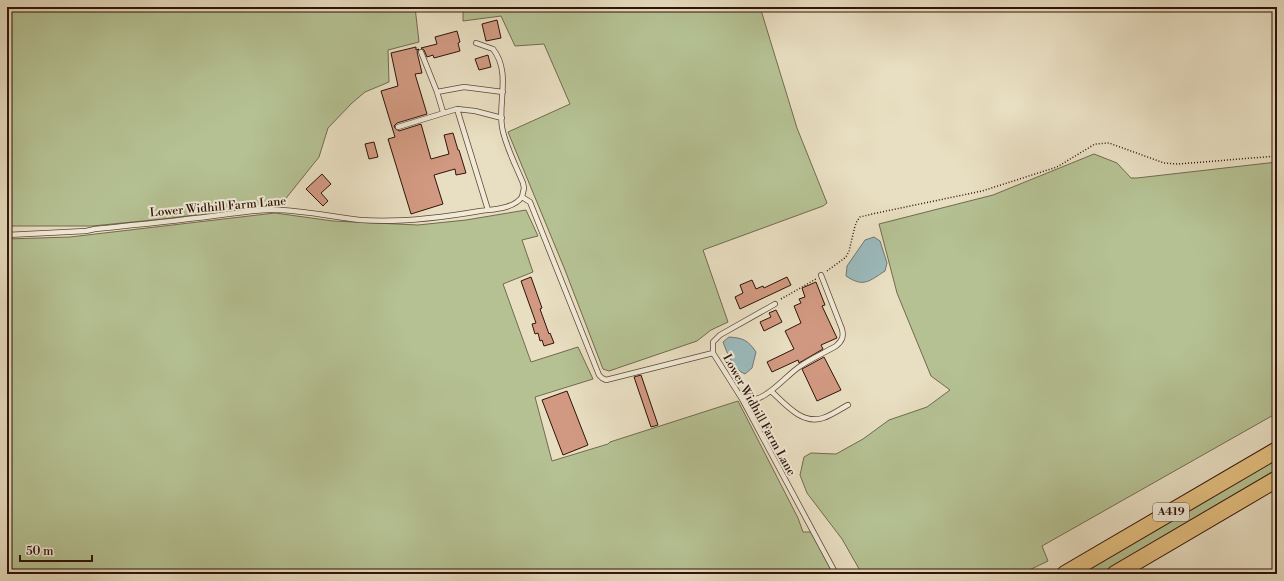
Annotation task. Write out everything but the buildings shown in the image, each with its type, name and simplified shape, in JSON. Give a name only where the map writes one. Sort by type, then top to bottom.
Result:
[{"type":"highway","name":"A419","points":[[1065,574],[1277,450]]},
{"type":"highway","name":"A419","points":[[1115,574],[1277,479]]},
{"type":"lane","points":[[476,43],[490,47],[496,53],[502,70],[502,118],[505,137],[523,183],[524,188],[522,196]]},
{"type":"lane","points":[[421,52],[437,92],[443,112]]},
{"type":"lane","points":[[437,92],[464,87],[503,92]]},
{"type":"lane","points":[[398,127],[443,112],[457,109],[475,111],[502,118]]},
{"type":"lane","points":[[457,109],[488,210]]},
{"type":"lane","name":"Lower Widhill Farm Lane","points":[[7,235],[86,231],[269,210],[302,211],[340,218],[382,221],[418,220],[506,207],[516,203],[522,196],[530,202],[557,267],[594,364],[602,378],[606,380],[713,353],[742,399],[836,574]]},
{"type":"lane","points":[[742,399],[748,401],[754,400],[771,391],[799,367],[836,346],[841,341],[843,333],[842,329],[821,276]]},
{"type":"lane","points":[[713,353],[713,342],[720,334],[774,304]]},
{"type":"lane","points":[[771,391],[795,412],[808,419],[822,418],[848,404]]},
{"type":"path","points":[[774,304],[821,276],[846,257],[849,251],[855,226],[860,217],[982,191],[1057,167],[1095,144],[1109,143],[1164,163],[1178,164],[1277,156]]},
{"type":"green space","points":[[7,7],[415,7],[419,42],[388,50],[389,82],[365,92],[328,128],[319,157],[283,202],[270,201],[266,206],[92,226],[7,226]]},
{"type":"green space","points":[[463,7],[760,7],[797,128],[827,203],[823,206],[703,250],[728,322],[711,330],[697,341],[609,371],[603,369],[565,270],[508,132],[570,104],[544,44],[515,46],[501,16],[463,21]]},
{"type":"green space","points":[[1094,154],[1117,163],[1131,178],[1277,162],[1277,413],[1042,546],[1048,561],[1021,574],[862,574],[842,539],[807,493],[800,475],[804,457],[811,453],[836,454],[863,439],[889,420],[927,407],[950,390],[931,376],[897,293],[879,224],[993,195]]},
{"type":"green space","points":[[526,210],[538,236],[522,240],[533,272],[503,284],[531,362],[578,347],[593,379],[535,397],[552,461],[738,401],[798,518],[803,532],[812,532],[836,574],[7,574],[7,239],[70,237],[275,213],[333,221],[418,225],[466,220]]},
{"type":"green space","points":[[1277,458],[1277,471],[1101,574],[1078,574]]},
{"type":"water","points":[[874,237],[880,241],[887,263],[885,271],[866,282],[857,282],[852,280],[846,276],[847,266],[865,240]]},
{"type":"water","points":[[729,337],[745,340],[756,352],[752,368],[745,374],[737,369],[727,352],[723,342]]}]
